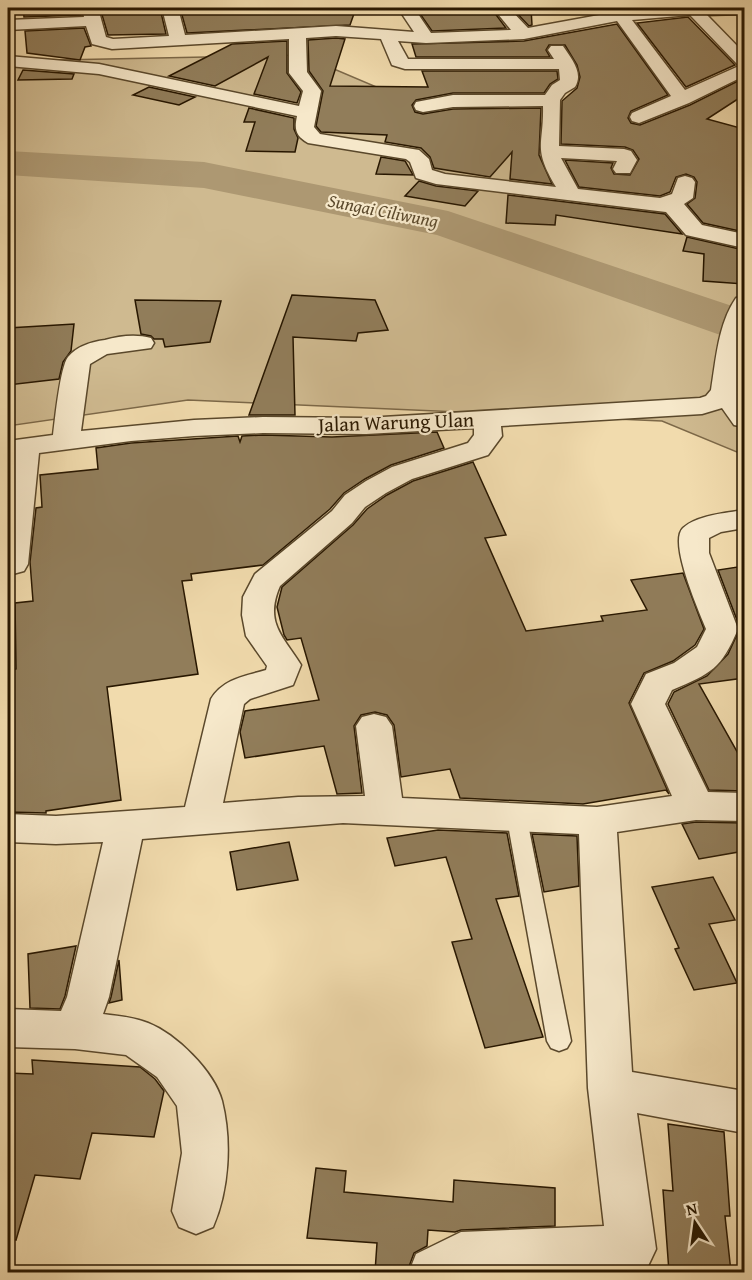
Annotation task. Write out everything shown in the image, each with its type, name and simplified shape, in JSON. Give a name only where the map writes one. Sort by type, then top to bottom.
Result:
[{"type":"street","points":[[170,8],[178,39]]},
{"type":"street","points":[[406,8],[426,38]]},
{"type":"street","points":[[501,8],[525,34]]},
{"type":"street","points":[[8,25],[92,14],[99,40],[103,43],[123,44],[336,31],[426,38],[525,34],[594,19],[692,9],[744,9]]},
{"type":"street","points":[[692,9],[744,62]]},
{"type":"street","points":[[328,15],[336,31]]},
{"type":"street","points":[[251,16],[258,34]]},
{"type":"street","points":[[621,16],[682,99]]},
{"type":"street","points":[[544,30],[566,64],[570,78],[569,83],[558,89],[550,99]]},
{"type":"street","points":[[297,32],[298,73],[312,91],[304,127],[306,134],[315,139],[412,154],[419,159],[423,174],[431,178],[662,205],[677,209],[691,228],[698,232],[744,241]]},
{"type":"street","points":[[387,34],[398,61],[405,64],[566,64]]},
{"type":"street","points":[[722,38],[744,37]]},
{"type":"street","points":[[8,61],[99,69],[308,113]]},
{"type":"street","points":[[639,117],[744,70]]},
{"type":"street","points":[[423,106],[453,101],[550,99]]},
{"type":"street","points":[[550,99],[553,110],[549,151],[553,165],[572,195]]},
{"type":"street","points":[[549,151],[624,155],[627,160],[623,169]]},
{"type":"street","points":[[662,205],[682,198],[685,182]]},
{"type":"street","points":[[743,307],[732,337],[724,392],[744,419]]},
{"type":"street","points":[[66,441],[77,362],[84,353],[112,346],[142,343]]},
{"type":"street","name":"Jalan Warung Ulan","points":[[17,448],[194,428],[263,425],[366,426],[702,406],[715,402],[724,392]]},
{"type":"street","points":[[200,822],[228,699],[238,691],[281,677],[284,665],[262,636],[258,615],[259,597],[266,581],[342,517],[355,501],[376,487],[402,473],[478,449],[488,436],[487,418]]},
{"type":"street","points":[[13,564],[17,448]]},
{"type":"street","points":[[696,806],[648,704],[658,682],[686,671],[711,654],[722,629],[694,553],[694,534],[712,525],[744,519]]},
{"type":"street","points":[[374,726],[385,810]]},
{"type":"street","points":[[8,828],[56,830],[200,822],[298,811],[385,810],[517,819],[597,821],[696,806],[744,807]]},
{"type":"street","points":[[434,1272],[461,1256],[633,1261],[611,1088],[597,821]]},
{"type":"street","points":[[75,1030],[88,997],[126,826]]},
{"type":"street","points":[[8,1028],[75,1030],[135,1036],[173,1063],[199,1100],[205,1153],[196,1211]]},
{"type":"street","points":[[611,1088],[744,1112]]},
{"type":"lane","points":[[517,819],[559,1041]]},
{"type":"shaded area","points":[[301,55],[744,243],[744,455],[662,421],[188,400],[8,426],[8,61]]},
{"type":"building","points":[[23,8],[80,8],[81,15],[24,17]]},
{"type":"building","points":[[100,8],[160,8],[166,34],[108,35]]},
{"type":"building","points":[[180,8],[356,8],[350,25],[187,33]]},
{"type":"building","points":[[416,8],[491,8],[506,28],[432,31]]},
{"type":"building","points":[[512,8],[531,8],[532,25],[529,26]]},
{"type":"building","points":[[688,17],[735,65],[686,87],[637,23]]},
{"type":"building","points":[[617,24],[668,95],[631,111],[628,118],[631,123],[640,125],[690,105],[744,78],[744,95],[707,119],[744,129],[744,232],[703,223],[687,204],[695,198],[697,182],[694,177],[686,174],[676,177],[670,192],[660,196],[579,187],[565,160],[613,163],[611,168],[614,174],[630,175],[639,159],[633,150],[625,147],[561,144],[562,101],[577,88],[580,77],[577,65],[565,45],[549,45],[546,50],[550,57],[416,57],[412,44],[524,41]]},
{"type":"building","points":[[84,28],[91,46],[85,47],[80,60],[27,53],[25,31]]},
{"type":"building","points":[[345,39],[330,86],[428,87],[422,71],[557,71],[558,79],[550,84],[544,93],[453,93],[416,100],[412,105],[415,112],[423,114],[453,109],[541,108],[539,155],[552,184],[510,179],[512,152],[490,177],[434,168],[430,157],[421,148],[385,142],[387,135],[321,132],[316,126],[323,91],[309,71],[308,40]]},
{"type":"building","points":[[287,41],[287,73],[301,92],[297,103],[254,94],[268,57],[215,86],[169,76],[232,44]]},
{"type":"building","points":[[23,70],[74,74],[72,79],[18,80]]},
{"type":"building","points":[[149,87],[195,97],[179,105],[133,95]]},
{"type":"building","points":[[249,108],[294,118],[294,129],[298,138],[295,152],[246,151],[255,122],[244,122]]},
{"type":"building","points":[[381,157],[405,161],[413,175],[376,174]]},
{"type":"building","points":[[419,181],[436,186],[478,191],[465,206],[405,196]]},
{"type":"building","points":[[508,195],[665,214],[682,234],[556,215],[555,225],[506,223]]},
{"type":"building","points":[[687,237],[744,250],[744,284],[703,281],[704,254],[683,251]]},
{"type":"building","points":[[292,295],[375,300],[388,330],[358,333],[356,341],[293,337],[295,415],[249,415]]},
{"type":"building","points":[[135,300],[221,301],[210,342],[165,347],[163,339],[154,339],[141,334]]},
{"type":"building","points":[[74,324],[71,351],[63,362],[59,379],[8,385],[8,328]]},
{"type":"building","points":[[437,432],[444,448],[391,465],[365,479],[344,493],[330,509],[263,565],[191,574],[192,580],[182,581],[198,674],[107,687],[121,800],[46,811],[46,813],[8,812],[8,671],[16,669],[15,603],[33,601],[30,562],[36,508],[42,507],[40,475],[98,469],[96,448],[131,443],[238,436],[240,442],[242,436],[263,435],[332,437]]},
{"type":"building","points":[[473,462],[506,535],[485,538],[526,631],[603,621],[601,616],[647,610],[631,580],[683,573],[704,629],[695,645],[673,661],[644,673],[629,703],[669,794],[666,790],[583,804],[460,798],[450,769],[401,777],[394,725],[387,715],[375,712],[361,715],[354,726],[362,793],[337,794],[324,746],[245,758],[240,732],[245,711],[319,700],[301,638],[287,640],[284,635],[277,607],[282,587],[353,525],[367,509],[387,495],[413,481]]},
{"type":"building","points":[[744,566],[744,678],[699,684],[744,764],[744,791],[709,790],[668,704],[674,692],[707,676],[728,654],[740,628],[718,570]]},
{"type":"building","points":[[744,823],[744,851],[699,859],[682,824]]},
{"type":"building","points":[[438,830],[507,833],[519,896],[496,899],[543,1037],[485,1048],[452,942],[472,939],[446,857],[395,866],[387,838]]},
{"type":"building","points":[[532,834],[577,836],[579,886],[544,892]]},
{"type":"building","points":[[289,842],[298,880],[237,890],[230,852]]},
{"type":"building","points":[[713,877],[735,920],[709,924],[737,983],[694,990],[675,949],[679,948],[652,887]]},
{"type":"building","points":[[76,946],[60,1009],[30,1008],[28,954]]},
{"type":"building","points":[[119,960],[122,1000],[109,1003],[111,997]]},
{"type":"building","points":[[32,1060],[140,1067],[155,1079],[164,1091],[154,1137],[92,1133],[80,1179],[35,1175],[16,1240],[8,1238],[8,1073],[33,1074]]},
{"type":"building","points":[[668,1124],[724,1132],[730,1216],[725,1216],[731,1272],[669,1272],[663,1190],[673,1191]]},
{"type":"building","points":[[316,1168],[346,1171],[344,1192],[453,1202],[454,1180],[555,1188],[555,1226],[455,1232],[428,1230],[427,1246],[414,1253],[407,1272],[375,1272],[377,1243],[307,1238]]},
{"type":"waterway","name":"Sungai Ciliwung","points":[[8,163],[204,175],[448,224],[744,326]]}]
